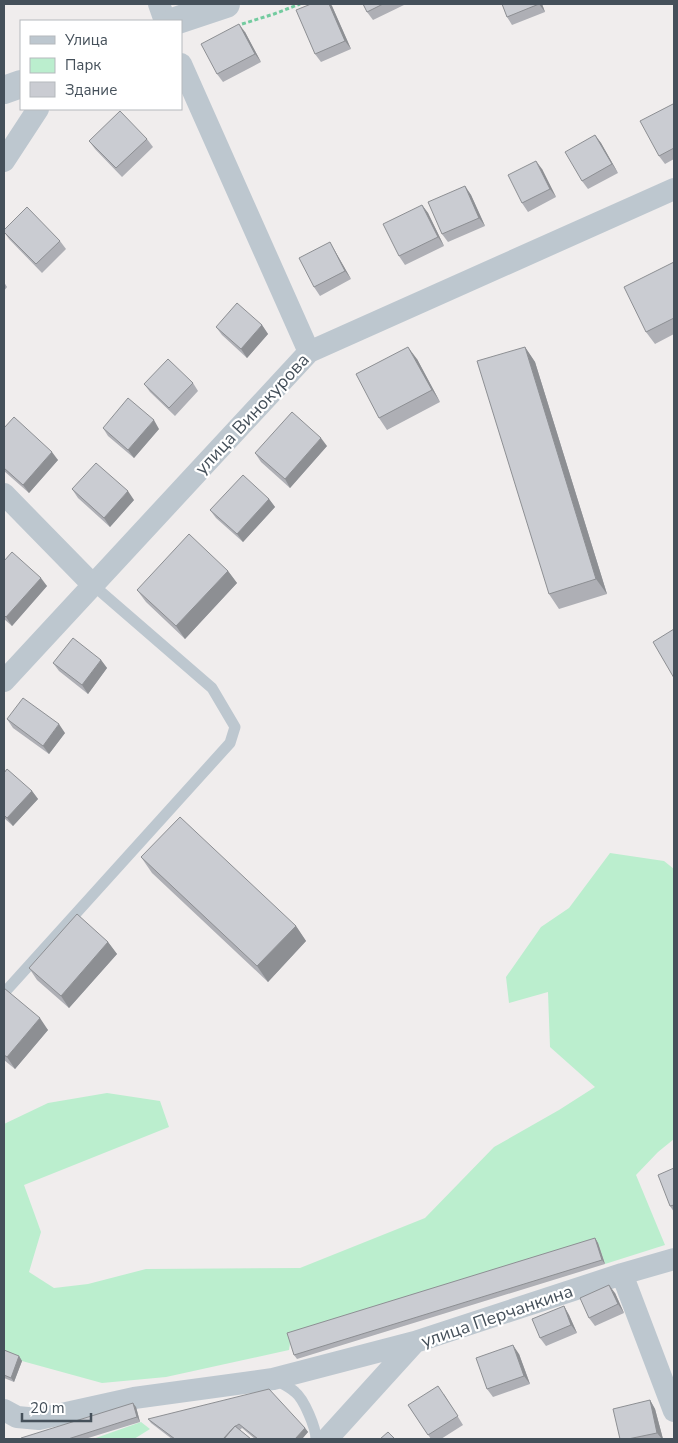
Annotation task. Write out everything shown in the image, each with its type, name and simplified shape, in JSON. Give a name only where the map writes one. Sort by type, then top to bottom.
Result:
[{"type":"street","points":[[159,4],[165,20]]},
{"type":"street","points":[[178,20],[226,4]]},
{"type":"street","points":[[182,66],[309,352]]},
{"type":"street","points":[[4,90],[20,84]]},
{"type":"street","points":[[4,161],[37,110]]},
{"type":"street","name":"улица Винокурова","points":[[4,681],[309,352],[674,189]]},
{"type":"street","points":[[4,494],[93,585]]},
{"type":"street","name":"улица Перчанкина","points":[[327,1439],[415,1342],[622,1274],[674,1259]]},
{"type":"street","points":[[622,1274],[674,1411]]},
{"type":"street","points":[[4,1410],[17,1417],[39,1419],[134,1398],[273,1379],[415,1342]]},
{"type":"lane","points":[[4,993],[230,743],[235,727],[212,688],[93,585]]},
{"type":"lane","points":[[273,1379],[296,1392],[308,1413],[316,1433],[316,1439]]},
{"type":"green space","points":[[610,853],[664,861],[674,869],[674,1139],[658,1152],[636,1175],[665,1245],[605,1264],[598,1243],[291,1337],[289,1350],[166,1377],[102,1383],[22,1361],[4,1353],[4,1124],[48,1103],[107,1093],[160,1101],[169,1127],[24,1185],[41,1232],[29,1272],[54,1288],[88,1284],[146,1269],[300,1268],[425,1218],[494,1147],[595,1087],[550,1047],[548,992],[509,1003],[506,977],[541,927],[569,908]]},
{"type":"green space","points":[[141,1422],[150,1429],[134,1439],[93,1439]]},
{"type":"building","points":[[311,4],[329,4],[345,41],[315,54],[296,10]]},
{"type":"building","points":[[363,4],[383,4],[367,12]]},
{"type":"building","points":[[502,4],[539,4],[507,17]]},
{"type":"building","points":[[239,24],[255,54],[217,74],[201,44]]},
{"type":"building","points":[[673,104],[674,148],[659,156],[640,121]]},
{"type":"building","points":[[120,111],[147,139],[116,168],[89,141]]},
{"type":"building","points":[[595,135],[612,164],[582,181],[565,152]]},
{"type":"building","points":[[536,161],[550,189],[522,203],[508,175]]},
{"type":"building","points":[[465,186],[479,218],[442,234],[428,202]]},
{"type":"building","points":[[422,205],[438,237],[399,256],[383,224]]},
{"type":"building","points":[[27,207],[60,241],[36,264],[4,232]]},
{"type":"building","points":[[330,242],[345,271],[314,287],[299,258]]},
{"type":"building","points":[[674,262],[674,318],[646,332],[624,287]]},
{"type":"building","points":[[237,303],[262,325],[241,349],[216,327]]},
{"type":"building","points":[[408,347],[432,390],[379,418],[356,374]]},
{"type":"building","points":[[525,347],[596,579],[549,594],[477,361]]},
{"type":"building","points":[[168,359],[193,383],[169,408],[144,384]]},
{"type":"building","points":[[128,398],[154,420],[128,450],[103,428]]},
{"type":"building","points":[[292,412],[321,438],[285,479],[255,453]]},
{"type":"building","points":[[14,417],[52,452],[23,485],[4,468],[4,428]]},
{"type":"building","points":[[96,463],[128,491],[104,518],[72,489]]},
{"type":"building","points":[[243,475],[269,499],[237,534],[210,510]]},
{"type":"building","points":[[189,534],[228,571],[176,626],[137,590]]},
{"type":"building","points":[[12,552],[41,578],[6,617],[4,615],[4,561]]},
{"type":"building","points":[[674,629],[674,678],[653,642]]},
{"type":"building","points":[[73,638],[101,660],[82,685],[53,663]]},
{"type":"building","points":[[23,698],[59,724],[43,746],[7,719]]},
{"type":"building","points":[[7,769],[32,791],[7,818],[4,815],[4,773]]},
{"type":"building","points":[[180,817],[296,926],[257,966],[141,857]]},
{"type":"building","points":[[77,914],[108,942],[61,996],[29,968]]},
{"type":"building","points":[[4,988],[40,1018],[7,1057],[4,1055]]},
{"type":"building","points":[[674,1168],[674,1205],[670,1206],[658,1175]]},
{"type":"building","points":[[595,1238],[602,1260],[294,1355],[287,1333]]},
{"type":"building","points":[[609,1285],[618,1304],[589,1318],[580,1298]]},
{"type":"building","points":[[564,1306],[571,1325],[540,1338],[532,1319]]},
{"type":"building","points":[[513,1345],[524,1376],[487,1389],[476,1358]]},
{"type":"building","points":[[4,1350],[19,1356],[11,1378],[4,1375]]},
{"type":"building","points":[[438,1386],[458,1416],[428,1435],[408,1405]]},
{"type":"building","points":[[269,1389],[305,1428],[295,1439],[258,1439],[239,1424],[223,1439],[175,1439],[148,1419]]},
{"type":"building","points":[[650,1400],[657,1433],[620,1439],[613,1409]]},
{"type":"building","points":[[133,1403],[137,1417],[68,1439],[21,1438]]},
{"type":"building","points":[[235,1426],[251,1439],[224,1439]]},
{"type":"building","points":[[388,1432],[395,1439],[380,1439]]}]
